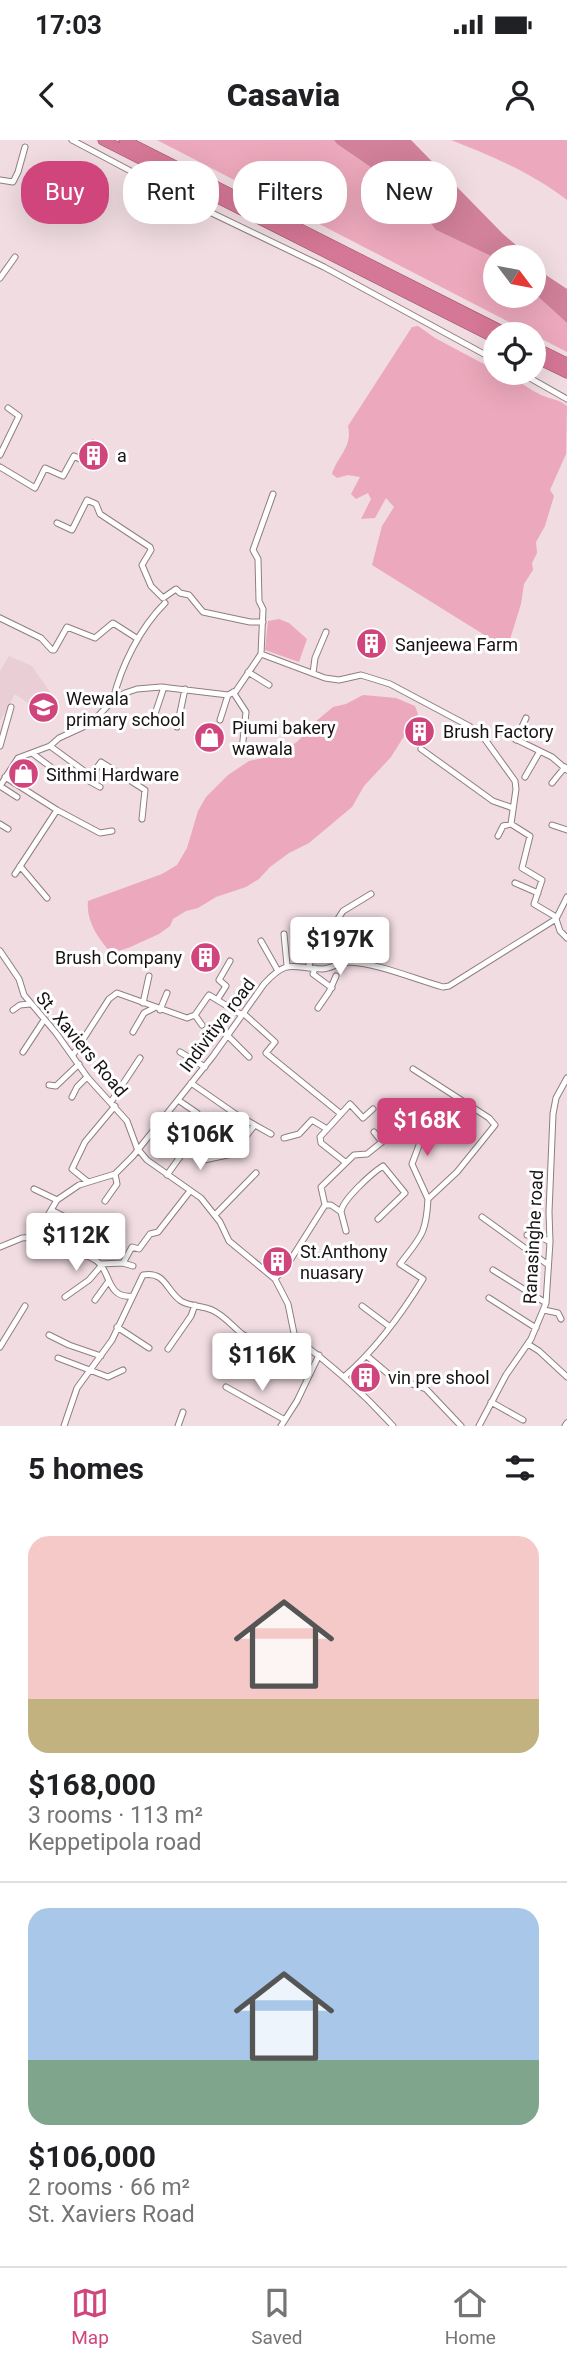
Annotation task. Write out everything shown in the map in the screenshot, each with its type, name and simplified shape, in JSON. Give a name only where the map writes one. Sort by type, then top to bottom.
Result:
[{"type":"highway","points":[[103,140],[483,332]]},
{"type":"highway","points":[[124,140],[484,322]]},
{"type":"highway","points":[[546,353],[567,363]]},
{"type":"highway","points":[[546,363],[567,373]]},
{"type":"street","points":[[72,140],[194,204],[324,267],[483,353]]},
{"type":"street","points":[[0,180],[13,182],[25,147]]},
{"type":"street","points":[[0,278],[15,257]]},
{"type":"street","points":[[543,385],[567,398]]},
{"type":"street","points":[[0,455],[19,416],[8,408]]},
{"type":"street","points":[[0,467],[35,488],[45,468],[63,476],[74,456],[82,460],[93,443]]},
{"type":"street","points":[[220,720],[231,694],[261,654],[262,609],[258,601],[258,559],[253,550],[273,494]]},
{"type":"street","points":[[57,523],[72,530],[87,500],[96,504],[100,514],[150,547],[151,550],[142,565],[151,586],[163,598],[176,589],[180,593],[190,595],[203,612],[250,622],[263,622]]},
{"type":"street","points":[[113,700],[117,684],[138,639],[153,615],[165,603]]},
{"type":"street","points":[[0,618],[41,638],[51,650],[54,650],[67,627],[95,638],[113,623],[138,639]]},
{"type":"street","points":[[313,673],[315,658],[326,632]]},
{"type":"street","points":[[261,654],[325,678],[339,680],[361,675],[390,684],[469,726],[484,738],[511,774],[516,789],[510,824]]},
{"type":"street","points":[[248,672],[270,685]]},
{"type":"street","points":[[152,723],[164,687]]},
{"type":"street","points":[[17,797],[0,786],[18,758],[50,746],[59,738],[83,727],[113,700],[137,689],[164,687],[231,694],[246,712],[242,750]]},
{"type":"street","points":[[177,727],[186,690]]},
{"type":"street","points":[[0,746],[11,707]]},
{"type":"street","points":[[516,740],[527,718]]},
{"type":"street","points":[[499,731],[552,757],[566,769],[552,783]]},
{"type":"street","points":[[50,746],[91,776]]},
{"type":"street","points":[[421,749],[493,801],[513,808]]},
{"type":"street","points":[[524,776],[540,751]]},
{"type":"street","points":[[32,753],[52,768]]},
{"type":"street","points":[[100,787],[89,781],[101,762],[145,790],[142,819]]},
{"type":"street","points":[[0,766],[57,810],[100,832],[112,831]]},
{"type":"street","points":[[15,874],[57,810]]},
{"type":"street","points":[[0,824],[8,829]]},
{"type":"street","points":[[498,836],[503,826],[510,824],[530,836],[522,868],[541,878],[542,883],[534,904],[556,918],[560,931],[567,938]]},
{"type":"street","points":[[552,824],[567,830]]},
{"type":"street","points":[[20,866],[47,898]]},
{"type":"street","points":[[515,883],[538,893]]},
{"type":"street","points":[[332,988],[313,974],[309,964],[343,911],[371,894]]},
{"type":"street","points":[[284,934],[287,965],[326,969],[341,962],[355,963],[394,971],[443,987],[449,986],[556,918],[567,897]]},
{"type":"street","points":[[261,941],[278,971]]},
{"type":"street","name":"St. Xaviers Road","points":[[0,951],[11,964],[24,995],[73,1055],[87,1077],[127,1121],[138,1150],[147,1160],[201,1198],[215,1215],[229,1241],[275,1279],[288,1304],[295,1338]]},
{"type":"street","points":[[217,1000],[226,986],[219,980],[230,961]]},
{"type":"street","name":"Indivitiya road","points":[[35,1237],[57,1200],[88,1182],[115,1174],[138,1150],[205,1067],[264,984],[287,965]]},
{"type":"street","points":[[143,1003],[149,976]]},
{"type":"street","points":[[318,1008],[332,988],[336,976]]},
{"type":"street","points":[[73,1055],[109,999],[117,993],[187,1018],[195,1015],[209,995],[242,1014],[275,1042],[266,1053],[341,1114]]},
{"type":"street","points":[[133,1032],[144,1013],[157,1009],[167,993]]},
{"type":"street","points":[[13,1010],[30,1003]]},
{"type":"street","points":[[195,1015],[202,1025]]},
{"type":"street","points":[[23,1052],[44,1020]]},
{"type":"street","points":[[228,1035],[250,1057]]},
{"type":"street","points":[[180,1052],[205,1067]]},
{"type":"street","points":[[88,1182],[72,1169],[85,1142],[113,1104],[140,1058]]},
{"type":"street","points":[[49,1085],[56,1086],[79,1064]]},
{"type":"street","points":[[413,1069],[495,1124],[474,1154],[428,1199]]},
{"type":"street","points":[[72,1097],[87,1077]]},
{"type":"street","name":"Ranasinghe road","points":[[479,1426],[528,1344],[545,1306],[550,1242],[553,1114],[556,1098],[564,1088],[567,1078]]},
{"type":"street","points":[[191,1083],[254,1126],[271,1134]]},
{"type":"street","points":[[178,1100],[197,1113]]},
{"type":"street","points":[[345,1162],[319,1140],[350,1104],[363,1118],[371,1111],[375,1120]]},
{"type":"street","points":[[284,1138],[299,1134],[312,1119],[327,1129]]},
{"type":"street","points":[[167,1175],[185,1153],[192,1152],[204,1160],[232,1154],[254,1126]]},
{"type":"street","points":[[344,1377],[367,1356],[423,1279],[400,1264],[424,1231],[427,1222],[428,1199],[412,1164],[425,1132],[422,1127]]},
{"type":"street","points":[[374,1132],[382,1142]]},
{"type":"street","points":[[275,1279],[325,1205],[321,1187],[354,1155],[367,1154],[392,1134]]},
{"type":"street","points":[[346,1231],[341,1206],[383,1166],[405,1193],[378,1219]]},
{"type":"street","points":[[215,1215],[256,1173]]},
{"type":"street","points":[[105,1201],[117,1184],[115,1174]]},
{"type":"street","points":[[34,1189],[57,1200]]},
{"type":"street","points":[[122,1263],[132,1247],[139,1250],[150,1234],[158,1232],[190,1191]]},
{"type":"street","points":[[325,1205],[331,1205],[341,1212]]},
{"type":"street","points":[[51,1210],[83,1226]]},
{"type":"street","points":[[482,1217],[547,1264]]},
{"type":"street","points":[[86,1256],[104,1229]]},
{"type":"street","points":[[527,1235],[537,1235],[550,1242]]},
{"type":"street","points":[[0,1247],[22,1238],[35,1237],[86,1256],[100,1265],[107,1282],[120,1294],[132,1296]]},
{"type":"street","points":[[65,1297],[89,1280],[100,1265],[122,1263],[133,1266]]},
{"type":"street","points":[[493,1270],[558,1313],[561,1319]]},
{"type":"street","points":[[64,1426],[78,1388],[112,1340],[143,1275],[152,1274],[164,1279],[180,1301],[212,1310],[225,1317],[242,1334],[270,1342],[295,1338],[366,1396],[393,1426]]},
{"type":"street","points":[[95,1300],[107,1282]]},
{"type":"street","points":[[489,1298],[536,1328]]},
{"type":"street","points":[[168,1349],[191,1317],[195,1305]]},
{"type":"street","points":[[0,1347],[25,1306]]},
{"type":"street","points":[[362,1306],[390,1327]]},
{"type":"street","points":[[117,1327],[149,1348]]},
{"type":"street","points":[[49,1335],[101,1356]]},
{"type":"street","points":[[528,1344],[540,1351],[567,1377]]},
{"type":"street","points":[[281,1426],[319,1355]]},
{"type":"street","points":[[367,1356],[392,1377],[426,1389],[461,1426]]},
{"type":"street","points":[[58,1357],[108,1377],[123,1370]]},
{"type":"street","points":[[226,1387],[285,1420]]},
{"type":"street","points":[[491,1402],[523,1420]]},
{"type":"street","points":[[178,1426],[183,1412]]},
{"type":"shaded area","points":[[157,140],[334,140],[362,161],[361,224],[431,224],[436,230],[483,252],[483,308],[546,308],[546,304],[567,323],[567,352],[546,341],[546,322],[509,322],[319,224],[347,224],[347,161],[233,161],[233,179],[219,172],[219,161],[198,161]]},
{"type":"shaded area","points":[[334,140],[411,140],[432,161],[362,161]]},
{"type":"shaded area","points":[[451,140],[567,140],[567,200],[540,181],[511,166]]},
{"type":"shaded area","points":[[457,187],[516,245],[483,245],[483,252],[436,230],[431,224],[457,224]]},
{"type":"shaded area","points":[[546,275],[567,289],[567,323],[546,304]]},
{"type":"shaded area","points":[[418,326],[483,364],[483,385],[523,385],[567,406],[566,454],[550,490],[554,496],[545,526],[536,542],[537,553],[532,563],[533,570],[524,584],[521,604],[507,649],[372,565],[382,526],[394,507],[386,498],[375,518],[361,519],[371,499],[368,493],[356,499],[351,494],[360,477],[348,475],[337,478],[332,474],[348,440],[348,426],[412,327]]},
{"type":"shaded area","points":[[279,619],[289,623],[307,639],[299,662],[265,650],[268,621]]},
{"type":"shaded area","name":"Wewala primary school","points":[[9,656],[32,666],[57,702],[49,718],[15,694],[0,721],[0,671]]},
{"type":"shaded area","points":[[363,695],[396,698],[415,706],[418,714],[391,757],[364,786],[352,807],[309,843],[289,853],[246,887],[186,911],[173,919],[170,926],[159,934],[111,953],[94,929],[88,901],[162,874],[177,865],[187,848],[198,811],[206,797],[228,775],[249,761],[278,755],[298,741],[333,707]]},
{"type":"place","name":"a","points":[[94,455]]},
{"type":"place","name":"Sanjeewa Farm","points":[[372,644]]},
{"type":"place","name":"Wewala primary school","points":[[43,708]]},
{"type":"place","name":"Brush Factory","points":[[420,731]]},
{"type":"place","name":"Piumi bakery wawala","points":[[209,737]]},
{"type":"place","name":"Sithmi Hardware","points":[[23,774]]},
{"type":"place","name":"Brush Company","points":[[205,957]]},
{"type":"place","name":"St.Anthony nuasary","points":[[277,1261]]},
{"type":"place","name":"vin pre shool","points":[[365,1377]]}]
